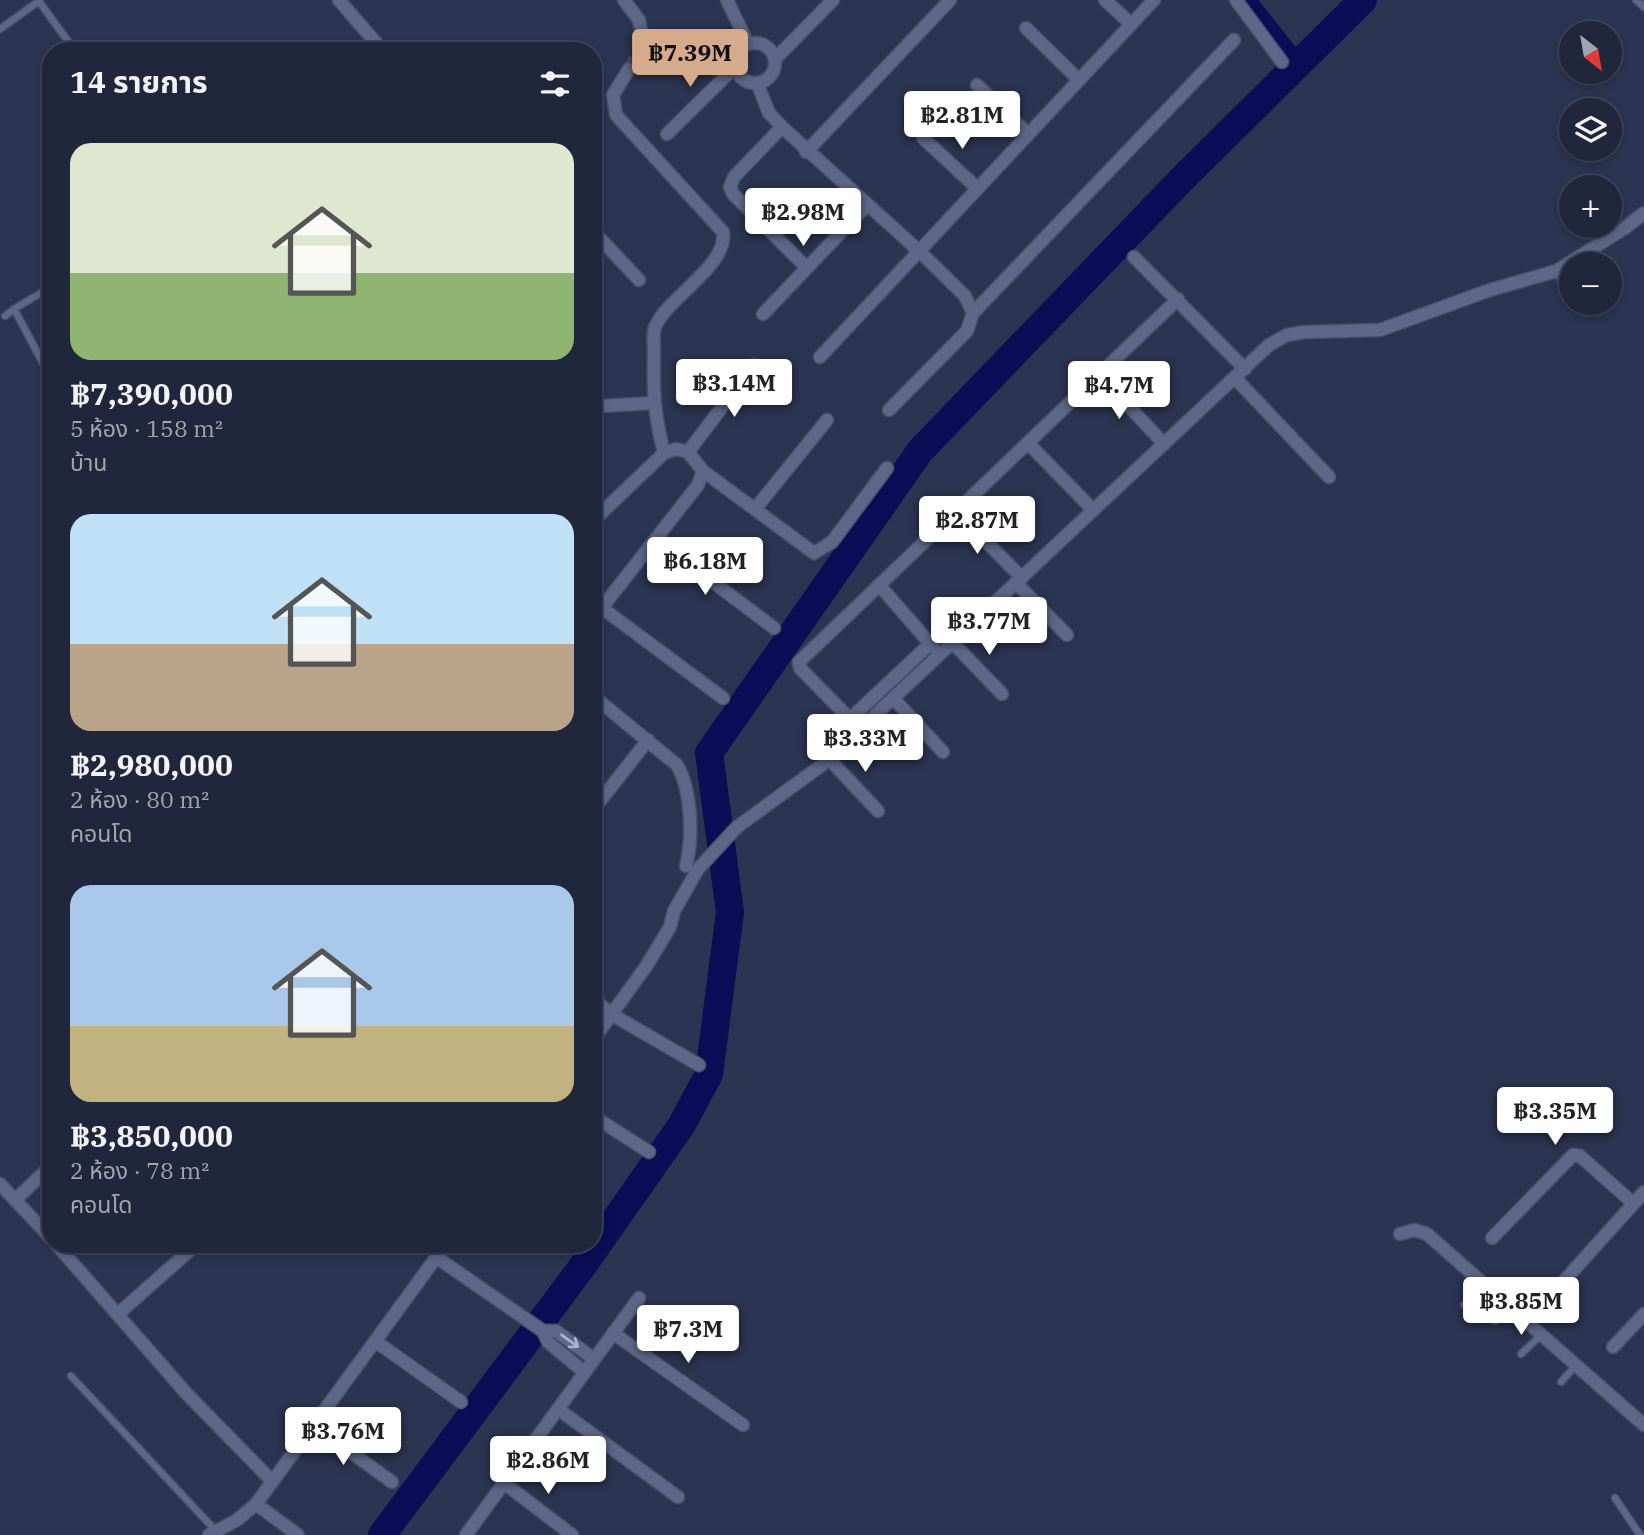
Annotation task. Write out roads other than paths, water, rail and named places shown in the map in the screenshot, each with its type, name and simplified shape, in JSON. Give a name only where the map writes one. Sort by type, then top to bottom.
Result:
[{"type":"street","points":[[339,0],[375,42]]},
{"type":"street","points":[[624,0],[639,20],[643,41]]},
{"type":"street","points":[[727,0],[748,44]]},
{"type":"street","points":[[775,59],[833,0]]},
{"type":"street","points":[[806,152],[950,0]]},
{"type":"street","points":[[1105,0],[1131,24]]},
{"type":"street","points":[[820,357],[1154,0]]},
{"type":"street","points":[[1236,0],[1282,62]]},
{"type":"street","points":[[1026,28],[1079,80]]},
{"type":"street","points":[[889,410],[967,331],[974,313],[1234,40]]},
{"type":"street","points":[[748,44],[759,44],[769,49],[775,59],[774,70],[767,79],[757,83],[746,81],[738,73],[736,66],[739,51],[748,44]]},
{"type":"street","points":[[667,134],[736,66]]},
{"type":"street","points":[[629,69],[613,95],[616,115],[723,232],[721,250],[670,305],[654,327],[652,403],[664,453]]},
{"type":"street","points":[[757,83],[769,113],[782,127],[806,152],[919,251],[965,296],[974,313]]},
{"type":"street","points":[[976,85],[1028,134]]},
{"type":"street","points":[[782,127],[734,177],[730,187],[733,194],[807,268]]},
{"type":"street","points":[[923,138],[977,188]]},
{"type":"street","points":[[763,314],[867,205]]},
{"type":"street","points":[[602,1027],[670,927],[692,868],[737,827],[829,759],[1269,345],[1287,335],[1380,330],[1490,290],[1556,271],[1625,229],[1644,213]]},
{"type":"street","points":[[602,241],[639,280]]},
{"type":"street","points":[[1134,257],[1178,299],[1329,477]]},
{"type":"street","points":[[930,644],[849,719],[800,668],[799,662],[1178,299]]},
{"type":"street","points":[[688,452],[754,365]]},
{"type":"street","points":[[1099,374],[1164,444]]},
{"type":"street","points":[[602,406],[652,403]]},
{"type":"street","points":[[755,509],[827,420]]},
{"type":"street","points":[[1028,443],[1093,510]]},
{"type":"street","points":[[602,512],[664,453],[676,449],[688,452],[702,471],[814,553],[832,542],[887,468]]},
{"type":"street","points":[[702,471],[698,485],[602,607],[723,698]]},
{"type":"street","points":[[956,511],[1067,635]]},
{"type":"street","points":[[656,539],[774,628]]},
{"type":"street","points":[[879,585],[940,654]]},
{"type":"street","points":[[953,643],[1002,694]]},
{"type":"street","points":[[893,698],[943,752]]},
{"type":"street","points":[[602,703],[677,765],[683,776],[692,868]]},
{"type":"street","points":[[602,799],[648,740]]},
{"type":"street","points":[[829,759],[878,811]]},
{"type":"street","points":[[602,1006],[611,1014],[699,1065]]},
{"type":"street","points":[[602,1122],[649,1153]]},
{"type":"street","points":[[1492,1238],[1573,1155],[1580,1156],[1633,1203]]},
{"type":"street","points":[[15,1200],[42,1175]]},
{"type":"street","points":[[0,1184],[42,1228]]},
{"type":"street","points":[[1554,1292],[1644,1192]]},
{"type":"street","points":[[1400,1234],[1414,1230],[1427,1234],[1644,1425]]},
{"type":"street","points":[[64,1253],[186,1393],[272,1481]]},
{"type":"street","points":[[118,1314],[187,1253]]},
{"type":"street","points":[[213,1533],[237,1520],[256,1504],[439,1253]]},
{"type":"street","points":[[436,1257],[543,1331],[548,1342],[584,1372]]},
{"type":"street","points":[[466,1535],[639,1298]]},
{"type":"street","points":[[1613,1347],[1644,1314]]},
{"type":"street","points":[[543,1331],[556,1331],[594,1359]]},
{"type":"street","points":[[613,1333],[743,1425]]},
{"type":"street","points":[[376,1341],[461,1402]]},
{"type":"street","points":[[558,1409],[678,1497]]},
{"type":"street","points":[[313,1425],[392,1482]]},
{"type":"street","points":[[504,1483],[572,1535]]},
{"type":"street","points":[[256,1504],[298,1535]]},
{"type":"lane","points":[[1636,0],[1644,7]]},
{"type":"lane","points":[[0,29],[39,1],[69,42]]},
{"type":"lane","points":[[1556,271],[1559,276]]},
{"type":"lane","points":[[5,316],[42,292]]},
{"type":"lane","points":[[14,309],[42,361]]},
{"type":"lane","points":[[1464,1305],[1484,1282]]},
{"type":"lane","points":[[1495,1321],[1510,1305]]},
{"type":"lane","points":[[1521,1353],[1542,1334]]},
{"type":"lane","points":[[1561,1382],[1577,1364]]},
{"type":"lane","points":[[71,1376],[213,1533]]},
{"type":"lane","points":[[1615,1497],[1640,1535]]},
{"type":"waterway","points":[[1248,0],[1299,64]]},
{"type":"waterway","points":[[602,1239],[681,1126],[709,1074],[730,912],[709,753],[920,451],[1184,177],[1363,0]]},
{"type":"waterway","points":[[382,1535],[592,1253]]},
{"type":"tunnel","points":[[629,69],[643,41]]}]
